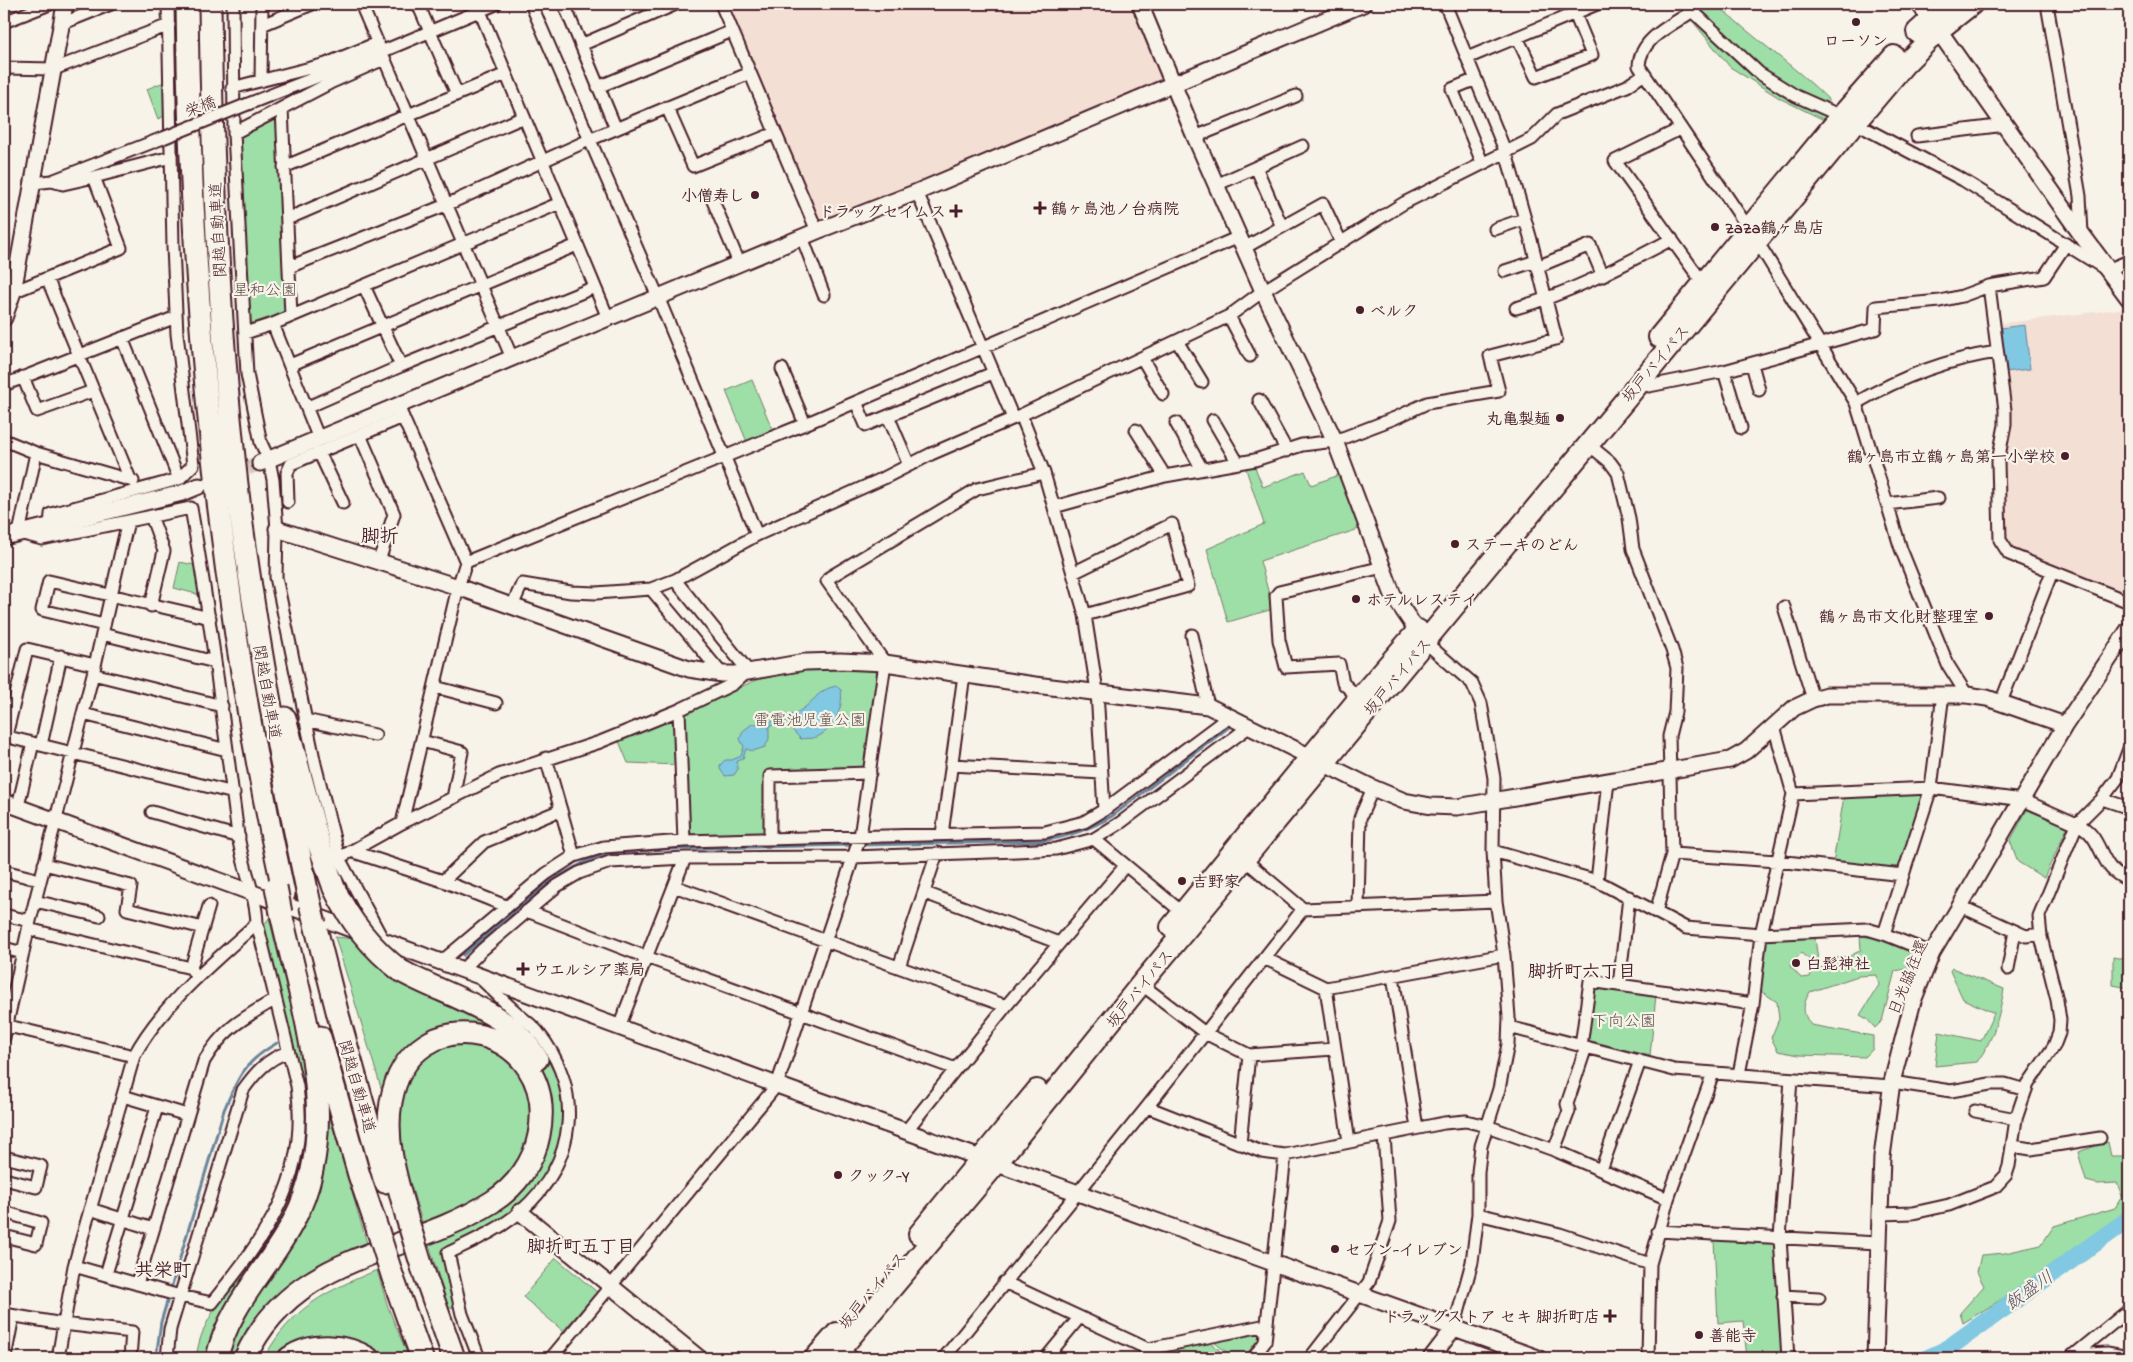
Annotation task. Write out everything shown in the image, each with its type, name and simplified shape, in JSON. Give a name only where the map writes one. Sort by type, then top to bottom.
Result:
[{"type":"highway","name":"関越自動車道","points":[[187,4],[195,252],[203,358],[217,508],[250,728],[283,902],[336,1097],[393,1278],[422,1358]]},
{"type":"highway","name":"関越自動車道","points":[[210,4],[218,256],[232,437],[249,575],[273,724],[313,914],[357,1085],[446,1358]]},
{"type":"highway","name":"坂戸バイパス","points":[[842,1355],[989,1161],[1183,913],[1318,760],[1421,637],[1588,444],[1753,235],[1848,119],[1904,65],[1930,17],[1948,4]]},
{"type":"highway","name":"坂戸バイパス","points":[[1930,17],[1972,4]]},
{"type":"highway","name":"坂戸バイパス","points":[[816,1358],[989,1161],[1246,860],[1318,760],[1359,698],[1421,637],[1703,283],[1753,235]]},
{"type":"highway","points":[[249,575],[320,848],[334,888],[348,916],[377,951],[401,971],[498,1019],[522,1039],[533,1052],[547,1079],[551,1093],[553,1120],[547,1149],[535,1174],[504,1207],[472,1225],[324,1286],[302,1301],[286,1316],[272,1332],[257,1358]]},
{"type":"highway","points":[[217,1358],[224,1333],[236,1311],[295,1220],[308,1188],[316,1152],[318,1126],[317,1091],[283,902]]},
{"type":"highway","points":[[245,1358],[258,1334],[290,1296],[344,1265],[453,1222],[483,1208],[503,1194],[519,1178],[528,1166],[538,1141],[541,1115],[537,1089],[528,1067],[512,1049],[502,1043],[479,1035],[455,1034],[442,1037],[420,1048],[404,1067],[391,1102],[390,1126],[402,1220]]},
{"type":"highway","points":[[418,1268],[454,1358]]},
{"type":"highway","points":[[289,1358],[311,1348],[332,1347],[348,1350],[368,1358]]},
{"type":"main road","points":[[1930,17],[2082,235],[2129,298]]},
{"type":"street","points":[[4,22],[50,4]]},
{"type":"street","points":[[4,318],[13,292],[65,4]]},
{"type":"street","points":[[61,24],[110,4]]},
{"type":"street","points":[[50,526],[51,514],[179,479],[193,465],[176,317],[168,4]]},
{"type":"street","points":[[233,4],[232,88],[247,374],[264,461],[273,480],[277,529],[276,577],[306,720],[339,858],[383,940]]},
{"type":"street","points":[[261,81],[262,4]]},
{"type":"street","points":[[262,25],[312,4]]},
{"type":"street","points":[[361,4],[512,358]]},
{"type":"street","points":[[418,4],[457,94]]},
{"type":"street","points":[[234,133],[330,83],[380,52],[430,31],[478,7],[496,4]]},
{"type":"street","points":[[531,4],[658,297],[757,535]]},
{"type":"street","points":[[564,4],[616,128]]},
{"type":"street","points":[[581,45],[676,4]]},
{"type":"street","points":[[721,4],[817,231]]},
{"type":"street","points":[[1140,4],[1195,137],[1263,292],[1335,441],[1393,595],[1421,637],[1472,683],[1481,703],[1494,778],[1493,851],[1496,901],[1504,955],[1509,1027],[1499,1089],[1481,1146],[1478,1172],[1478,1214],[1472,1262],[1454,1328],[1431,1358]]},
{"type":"street","points":[[288,502],[287,473],[291,464],[319,445],[400,411],[512,358],[802,237],[917,192],[1363,4]]},
{"type":"street","points":[[1054,507],[1165,476],[1238,463],[1287,451],[1302,445],[1335,441],[1395,418],[1427,403],[1499,391],[1490,356],[1556,339],[1506,153],[1445,4]]},
{"type":"street","points":[[1467,58],[1598,4]]},
{"type":"street","points":[[2047,4],[2080,196],[2082,235]]},
{"type":"street","points":[[478,7],[608,318]]},
{"type":"street","points":[[1967,695],[1948,664],[1901,549],[1856,403],[1753,235],[1643,75],[1639,66],[1639,57],[1651,39],[1689,8],[1760,72],[1796,96],[1848,119],[1963,180],[2107,270],[2129,261]]},
{"type":"street","points":[[1517,37],[1536,77],[1592,55],[1575,14]]},
{"type":"street","points":[[4,68],[54,69],[169,25]]},
{"type":"street","points":[[598,87],[732,31]]},
{"type":"street","points":[[232,88],[380,52]]},
{"type":"street","name":"栄橋","points":[[52,181],[380,52]]},
{"type":"street","points":[[289,267],[446,205],[542,160],[750,73]]},
{"type":"street","points":[[284,167],[506,74]]},
{"type":"street","points":[[512,606],[522,584],[571,592],[596,593],[651,589],[675,580],[757,535],[1017,417],[1229,316],[1263,292],[1404,203],[1482,162],[1506,153],[1532,139],[1557,114],[1627,86],[1643,75]]},
{"type":"street","points":[[1476,79],[1452,89],[1482,162]]},
{"type":"street","points":[[1195,137],[1296,96]]},
{"type":"street","points":[[668,107],[693,166],[775,133]]},
{"type":"street","points":[[282,108],[291,316]]},
{"type":"street","points":[[287,218],[524,117]]},
{"type":"street","points":[[1917,136],[2005,125]]},
{"type":"street","points":[[1680,129],[1615,161],[1703,283]]},
{"type":"street","points":[[1216,185],[1303,146]]},
{"type":"street","points":[[33,183],[52,181],[63,184],[171,157]]},
{"type":"street","points":[[1256,167],[1282,227]]},
{"type":"street","points":[[13,292],[121,248],[94,177]]},
{"type":"street","points":[[917,192],[993,373],[1017,417],[1044,474],[1054,507],[1085,615],[1097,691],[1104,810]]},
{"type":"street","points":[[713,201],[739,263]]},
{"type":"street","points":[[245,333],[273,324],[560,202]]},
{"type":"street","points":[[466,562],[805,424],[982,348],[1282,227],[1324,204],[1341,242]]},
{"type":"street","points":[[1495,229],[1524,219]]},
{"type":"street","points":[[802,237],[824,295]]},
{"type":"street","points":[[1516,308],[1546,300],[1603,276],[1672,239]]},
{"type":"street","points":[[1640,380],[1649,386],[1724,371],[1875,329],[1876,307],[1940,301],[1962,296],[1989,286],[2044,277],[2066,244]]},
{"type":"street","points":[[290,365],[577,245]]},
{"type":"street","points":[[1505,271],[1537,264],[1590,245],[1603,276]]},
{"type":"street","points":[[47,278],[130,479]]},
{"type":"street","points":[[364,286],[401,366]]},
{"type":"street","points":[[1989,286],[2005,410],[2005,425],[1998,462],[2000,540],[2009,554],[2129,602]]},
{"type":"street","points":[[308,407],[498,325],[595,287]]},
{"type":"street","points":[[1229,316],[1250,356]]},
{"type":"street","points":[[4,385],[176,317]]},
{"type":"street","points":[[273,324],[308,407],[319,445],[343,503]]},
{"type":"street","points":[[122,338],[179,479]]},
{"type":"street","points":[[1177,342],[1202,382]]},
{"type":"street","points":[[1856,403],[1885,386],[1966,356],[1997,352]]},
{"type":"street","points":[[1142,358],[1163,394]]},
{"type":"street","points":[[1752,364],[1759,390]]},
{"type":"street","points":[[782,369],[805,424]]},
{"type":"street","points":[[1724,371],[1741,428]]},
{"type":"street","points":[[856,402],[866,425],[993,373]]},
{"type":"street","points":[[23,377],[37,411],[93,391]]},
{"type":"street","points":[[1259,400],[1287,451]]},
{"type":"street","points":[[264,461],[360,435],[400,411]]},
{"type":"street","points":[[400,411],[466,562],[458,587],[402,823]]},
{"type":"street","points":[[888,416],[910,465]]},
{"type":"street","points":[[1213,420],[1238,463]]},
{"type":"street","points":[[1176,423],[1202,469]]},
{"type":"street","points":[[1136,430],[1165,476]]},
{"type":"street","points":[[360,435],[394,514],[379,561]]},
{"type":"street","points":[[4,440],[36,453],[130,479],[142,489]]},
{"type":"street","points":[[1588,444],[1610,462],[1618,473],[1629,518],[1633,549],[1672,650],[1677,668],[1675,712],[1669,736],[1672,854],[1656,912]]},
{"type":"street","points":[[19,533],[36,453]]},
{"type":"street","points":[[551,1358],[777,1085],[860,837],[885,663],[827,581],[830,577],[977,488],[1044,474]]},
{"type":"street","points":[[4,537],[199,486]]},
{"type":"street","points":[[1887,504],[1938,498]]},
{"type":"street","points":[[19,533],[42,539],[191,508],[210,618],[239,836],[247,877],[256,906],[257,924],[274,1000],[297,1086],[300,1120],[298,1154],[286,1190],[258,1242],[212,1304],[74,1266]]},
{"type":"street","points":[[151,516],[164,552],[151,606]]},
{"type":"street","points":[[4,1037],[5,1025],[29,925],[83,714],[128,521]]},
{"type":"street","points":[[1073,573],[1172,524],[1188,586],[1085,615]]},
{"type":"street","points":[[277,529],[458,587],[689,669],[722,674],[747,673],[805,662],[885,663],[1208,706],[1373,788],[1404,801],[1431,806],[1457,807],[1730,760],[1746,751],[1794,708],[1813,699],[1827,696],[1967,695],[2001,702],[2065,725]]},
{"type":"street","points":[[1359,698],[1343,683],[1339,664],[1286,667],[1278,640],[1276,596],[1279,592],[1383,567]]},
{"type":"street","points":[[2001,702],[2052,572]]},
{"type":"street","points":[[675,580],[747,673]]},
{"type":"street","points":[[210,618],[151,606],[49,581],[42,610],[102,630],[215,662]]},
{"type":"street","points":[[651,589],[722,674]]},
{"type":"street","points":[[1784,607],[1813,699]]},
{"type":"street","name":"日光脇往還","points":[[1875,1358],[1882,1157],[1891,1084],[1913,1001],[1932,953],[2023,800],[2065,725],[2129,629]]},
{"type":"street","points":[[1192,635],[1208,706]]},
{"type":"street","points":[[222,706],[94,669],[61,656],[27,649],[5,736],[234,793]]},
{"type":"street","points":[[61,656],[37,744],[11,804],[777,1085],[1538,1358]]},
{"type":"street","points":[[339,858],[402,823],[499,775],[546,758],[600,742],[679,710],[733,684],[747,673]]},
{"type":"street","points":[[942,834],[964,675]]},
{"type":"street","points":[[434,687],[496,703]]},
{"type":"street","points":[[1884,934],[1931,788],[1943,694]]},
{"type":"street","points":[[679,710],[684,841]]},
{"type":"street","points":[[83,714],[227,750]]},
{"type":"street","points":[[441,962],[546,874],[574,856],[604,847],[684,841],[1045,832],[1084,822],[1104,810],[1230,716]]},
{"type":"street","points":[[306,720],[375,735]]},
{"type":"street","points":[[462,970],[482,950],[557,886],[579,873],[610,862],[684,858],[853,857],[1056,849],[1094,839],[1120,823],[1250,726]]},
{"type":"street","points":[[1739,1074],[1753,1004],[1760,934],[1793,794],[1774,726]]},
{"type":"street","points":[[422,741],[462,752],[453,798]]},
{"type":"street","points":[[1880,1214],[1913,1213],[1949,1205],[1995,1187],[2006,1175],[2013,1146],[2016,1119],[2026,1090],[2033,1076],[2054,1046],[2059,1033],[2060,1020],[2057,1000],[2041,934],[2039,916],[2077,824],[2102,799],[2118,778],[2129,749]]},
{"type":"street","points":[[546,758],[574,856]]},
{"type":"street","points":[[951,765],[1102,773]]},
{"type":"street","points":[[770,839],[770,776],[870,773]]},
{"type":"street","points":[[1597,881],[1608,781]]},
{"type":"street","points":[[1358,906],[1360,818],[1373,788]]},
{"type":"street","points":[[1793,794],[1931,788],[2023,800],[2086,828],[2093,834],[2107,865],[2122,878],[2129,880]]},
{"type":"street","points":[[2102,799],[2129,808]]},
{"type":"street","points":[[443,881],[484,842],[561,810]]},
{"type":"street","points":[[152,812],[239,836]]},
{"type":"street","points":[[1094,839],[1183,913]]},
{"type":"street","points":[[351,850],[443,881],[506,906]]},
{"type":"street","points":[[1493,851],[1597,881],[1686,928],[1760,934],[1867,930],[1884,934],[1932,953]]},
{"type":"street","points":[[899,967],[937,853]]},
{"type":"street","points":[[1672,854],[1777,861],[1903,875]]},
{"type":"street","points":[[619,1027],[684,858]]},
{"type":"street","points":[[1246,860],[1303,909],[1496,901]]},
{"type":"street","points":[[44,864],[131,886],[127,909],[203,928]]},
{"type":"street","points":[[906,1131],[1006,1006],[1125,866]]},
{"type":"street","points":[[4,871],[40,880]]},
{"type":"street","points":[[674,886],[1006,1006]]},
{"type":"street","points":[[925,893],[1059,943]]},
{"type":"street","points":[[1619,985],[1629,897]]},
{"type":"street","points":[[35,901],[99,916]]},
{"type":"street","points":[[194,973],[203,928],[210,906]]},
{"type":"street","points":[[1960,906],[2026,936],[2041,934]]},
{"type":"street","points":[[944,1358],[1147,1107],[1303,909]]},
{"type":"street","points":[[527,911],[646,957],[956,1069]]},
{"type":"street","points":[[4,915],[29,925],[194,973]]},
{"type":"street","points":[[58,1358],[74,1266],[134,1056],[152,1028],[194,973],[257,924]]},
{"type":"street","points":[[2008,969],[2015,931]]},
{"type":"street","points":[[4,948],[23,953]]},
{"type":"street","points":[[1264,958],[1326,988],[1504,955]]},
{"type":"street","points":[[477,975],[536,1030],[556,1060],[567,1087],[569,1125],[563,1151],[554,1171],[545,1185],[520,1212],[478,1239],[448,1253],[462,1314],[478,1358]]},
{"type":"street","points":[[1392,976],[1417,1128]]},
{"type":"street","points":[[1554,1150],[1569,1111],[1566,1104],[1584,1047],[1590,981],[1753,1004]]},
{"type":"street","points":[[1141,984],[1205,1033],[1249,1055],[1334,1049]]},
{"type":"street","points":[[1326,988],[1349,1142]]},
{"type":"street","points":[[517,1014],[525,993]]},
{"type":"street","points":[[137,1284],[204,1061],[223,1034],[239,1021],[274,1000]]},
{"type":"street","points":[[5,1025],[134,1056]]},
{"type":"street","points":[[1509,1027],[1674,1070],[1891,1084],[1951,1091],[1990,1084],[2005,1084],[2026,1090]]},
{"type":"street","points":[[167,1358],[170,1329],[243,1090],[256,1071],[278,1056],[288,1052]]},
{"type":"street","points":[[1240,1144],[1249,1055]]},
{"type":"street","points":[[1601,1170],[1640,1061]]},
{"type":"street","points":[[1648,1358],[1650,1264],[1668,1200],[1712,1073]]},
{"type":"street","points":[[1788,1358],[1780,1238],[1791,1079]]},
{"type":"street","points":[[122,1096],[187,1115]]},
{"type":"street","points":[[106,1274],[157,1106]]},
{"type":"street","points":[[1147,1107],[1262,1152],[1285,1156],[1417,1128],[1466,1121],[1487,1126],[1554,1150],[1668,1200]]},
{"type":"street","points":[[1975,1111],[2016,1119]]},
{"type":"street","points":[[1310,1358],[1369,1282],[1390,1221],[1384,1135]]},
{"type":"street","points":[[2013,1146],[2031,1149],[2100,1138]]},
{"type":"street","points":[[1253,1358],[1265,1342],[1268,1325],[1285,1156]]},
{"type":"street","points":[[4,1157],[41,1166],[36,1187],[4,1179]]},
{"type":"street","points":[[90,1210],[153,1229]]},
{"type":"street","points":[[4,1212],[41,1223],[36,1244],[4,1236]]},
{"type":"street","points":[[520,1212],[699,1358]]},
{"type":"street","points":[[1478,1214],[1560,1234],[1650,1264]]},
{"type":"street","points":[[1658,1231],[1878,1243]]},
{"type":"street","points":[[1004,1282],[1079,1318],[1144,1354],[1268,1325]]},
{"type":"street","points":[[1783,1296],[1818,1298]]},
{"type":"street","points":[[2072,1357],[2129,1310]]},
{"type":"street","points":[[5,1358],[8,1315],[132,1332],[130,1358]]},
{"type":"street","points":[[1046,1358],[1079,1318]]},
{"type":"street","points":[[2072,1357],[2107,1353],[2129,1357]]},
{"type":"shaded area","points":[[729,4],[1133,4],[1164,79],[819,223]]},
{"type":"shaded area","name":"鶴ヶ島市立鶴ヶ島第一小学校","points":[[2127,308],[2129,311],[2129,594],[2014,551],[2004,538],[1997,324]]},
{"type":"green space","points":[[1674,4],[1717,4],[1829,100],[1824,120],[1781,99],[1730,67],[1694,23]]},
{"type":"green space","points":[[164,82],[164,116],[158,119],[147,89]]},
{"type":"green space","name":"星和公園","points":[[277,119],[285,312],[249,327],[241,137]]},
{"type":"green space","points":[[752,380],[773,431],[747,442],[726,391]]},
{"type":"green space","points":[[1254,465],[1263,487],[1305,471],[1311,485],[1342,474],[1359,529],[1260,561],[1273,609],[1228,622],[1207,549],[1264,524],[1245,466]]},
{"type":"green space","points":[[180,562],[194,565],[200,595],[174,588]]},
{"type":"green space","name":"雷電池児童公園","points":[[842,667],[879,669],[863,768],[765,771],[765,833],[689,835],[684,712],[754,681],[802,668]]},
{"type":"green space","points":[[671,716],[676,718],[677,765],[628,763],[618,739]]},
{"type":"green space","points":[[1921,792],[1925,797],[1902,872],[1833,863],[1844,796]]},
{"type":"green space","points":[[2027,810],[2068,826],[2044,878],[2018,862],[2010,841]]},
{"type":"green space","points":[[269,918],[300,1042],[309,1092],[310,1121],[298,1191],[210,1358],[196,1358],[201,1336],[209,1318],[281,1215],[294,1186],[302,1155],[305,1123],[304,1092],[264,925]]},
{"type":"green space","points":[[1860,936],[1888,941],[1900,946],[1913,955],[1911,968],[1895,971],[1882,1021],[1875,1028],[1867,1019],[1860,1015],[1879,985],[1877,975],[1858,976],[1810,992],[1804,1009],[1811,1025],[1873,1036],[1873,1049],[1865,1057],[1799,1055],[1778,1051],[1771,1038],[1779,1019],[1777,1002],[1758,989],[1763,948],[1768,938],[1815,938],[1818,960],[1811,961],[1801,953],[1790,966],[1801,978],[1810,977],[1813,967],[1827,967],[1836,958],[1850,956],[1861,950]]},
{"type":"green space","points":[[335,937],[357,939],[538,1045],[560,1081],[561,1132],[555,1155],[540,1184],[509,1214],[444,1253],[454,1307],[449,1308],[441,1284]]},
{"type":"green space","points":[[2113,957],[2129,960],[2129,988],[2113,985]]},
{"type":"green space","points":[[1952,968],[2004,989],[1995,1027],[1988,1045],[1977,1062],[1935,1066],[1939,1032],[1981,1041],[1994,1013],[1963,999],[1950,971]]},
{"type":"green space","name":"下向公園","points":[[1593,987],[1656,995],[1650,1056],[1586,1040]]},
{"type":"green space","points":[[325,1101],[369,1250],[319,1271],[242,1358],[223,1358],[232,1334],[288,1249]]},
{"type":"green space","points":[[2108,1142],[2111,1156],[2129,1156],[2129,1213],[2069,1258],[1963,1323],[1960,1313],[1984,1286],[1977,1272],[1981,1255],[2005,1253],[2041,1245],[2054,1226],[2115,1208],[2122,1196],[2117,1183],[2098,1184],[2086,1181],[2078,1152]]},
{"type":"green space","points":[[1714,1240],[1774,1242],[1782,1358],[1747,1358],[1743,1321],[1718,1323]]},
{"type":"green space","points":[[556,1258],[597,1292],[563,1331],[523,1297]]},
{"type":"green space","points":[[377,1270],[388,1307],[409,1358],[386,1358],[369,1345],[349,1340],[283,1353],[277,1358],[264,1358],[286,1326],[312,1303],[341,1286]]},
{"type":"green space","points":[[1257,1331],[1260,1334],[1260,1340],[1245,1358],[1234,1358],[1210,1339]]},
{"type":"green space","points":[[1207,1340],[1229,1358],[1148,1358],[1152,1353]]},
{"type":"water","points":[[2025,325],[2030,369],[2005,372],[2000,328]]},
{"type":"water","points":[[836,686],[841,690],[841,704],[833,723],[828,729],[815,738],[801,739],[794,732],[789,721],[769,726],[769,739],[765,747],[753,751],[746,749],[743,758],[736,762],[738,769],[734,775],[725,776],[720,769],[720,765],[725,760],[732,760],[741,756],[744,747],[740,739],[743,731],[752,724],[786,718],[804,708],[821,692]]},
{"type":"waterway","points":[[860,845],[1041,841],[1078,832],[1112,816],[1229,727]]},
{"type":"waterway","points":[[463,955],[552,879],[589,860],[614,853],[666,849],[854,845]]},
{"type":"waterway","points":[[156,1358],[161,1322],[224,1110],[243,1071],[257,1057],[277,1043]]},
{"type":"waterway","name":"飯盛川","points":[[1928,1358],[1944,1351],[2129,1219]]},
{"type":"tunnel","points":[[226,476],[260,463]]},
{"type":"place","name":"ローソン","points":[[1856,22]]},
{"type":"place","name":"小僧寿し","points":[[755,195]]},
{"type":"place","name":"鶴ヶ島池ノ台病院","points":[[1040,208]]},
{"type":"place","name":"ドラッグセイムス","points":[[956,211]]},
{"type":"place","name":"ZaZa鶴ヶ島店","points":[[1715,227]]},
{"type":"place","name":"ベルク","points":[[1360,310]]},
{"type":"place","name":"丸亀製麺","points":[[1560,418]]},
{"type":"place","name":"鶴ヶ島市立鶴ヶ島第一小学校","points":[[2065,456]]},
{"type":"place","name":"ステーキのどん","points":[[1455,544]]},
{"type":"place","name":"ホテルレステイ","points":[[1356,599]]},
{"type":"place","name":"鶴ヶ島市文化財整理室","points":[[1989,616]]},
{"type":"place","name":"吉野家","points":[[1182,881]]},
{"type":"place","name":"白髭神社","points":[[1796,963]]},
{"type":"place","name":"ウエルシア薬局","points":[[523,969]]},
{"type":"place","name":"クック-Y","points":[[838,1175]]},
{"type":"place","name":"セブン-イレブン","points":[[1335,1249]]},
{"type":"place","name":"ドラッグストア セキ 脚折町店","points":[[1610,1316]]},
{"type":"place","name":"善能寺","points":[[1699,1335]]},
{"type":"district","name":"脚折","points":[[380,535]]},
{"type":"district","name":"脚折町六丁目","points":[[1582,971]]},
{"type":"district","name":"脚折町五丁目","points":[[581,1246]]},
{"type":"district","name":"共栄町","points":[[163,1269]]}]
